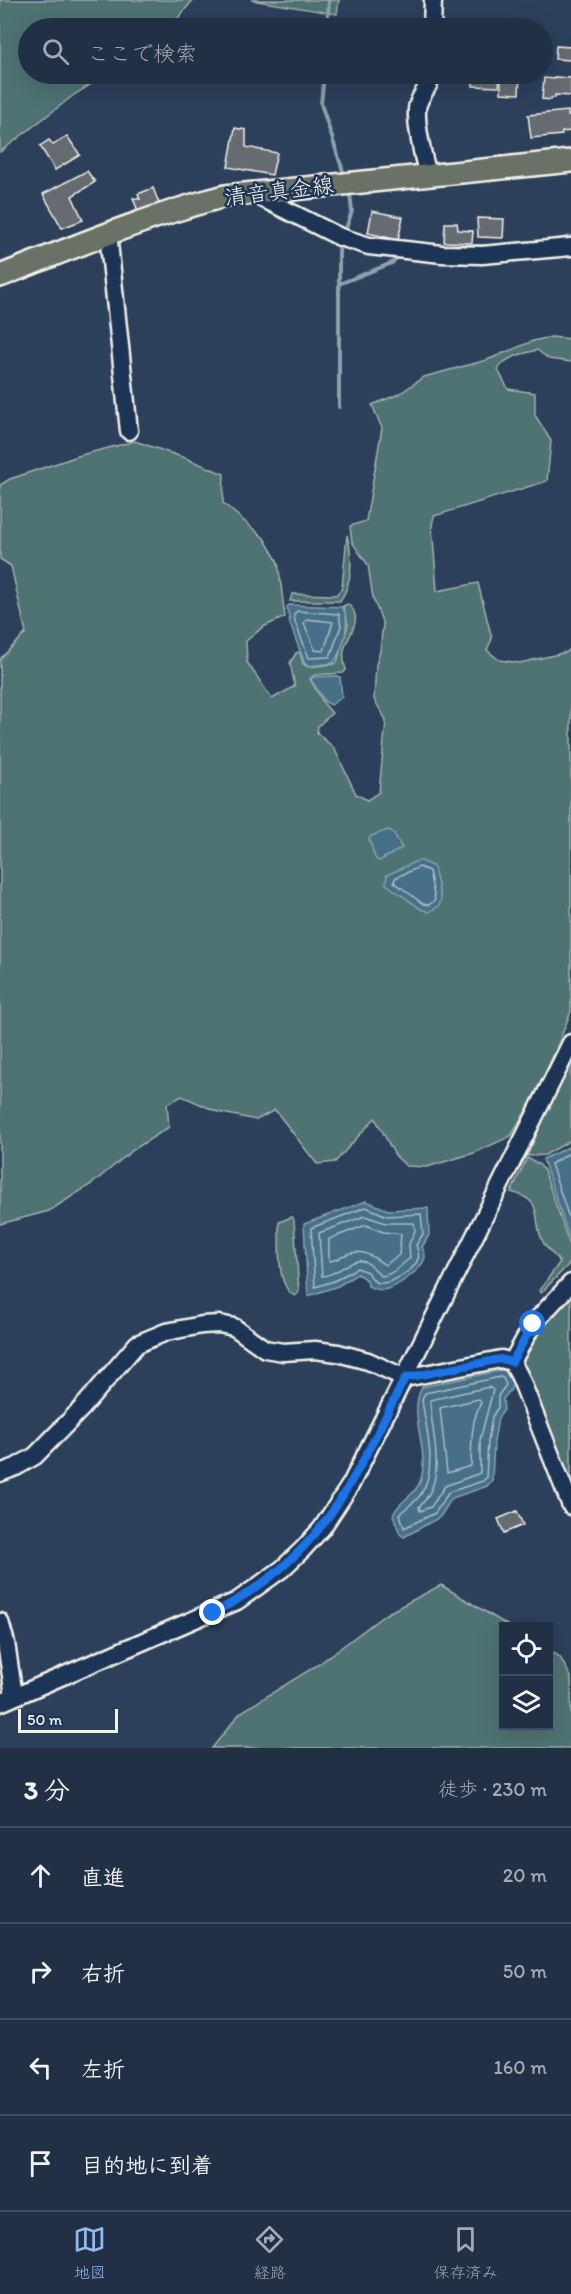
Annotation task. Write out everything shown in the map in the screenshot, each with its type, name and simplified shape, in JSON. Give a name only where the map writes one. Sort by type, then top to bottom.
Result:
[{"type":"main road","name":"清音真金線","points":[[0,276],[108,233],[185,206],[225,196],[571,161]]},
{"type":"street","points":[[432,18],[433,0]]},
{"type":"street","points":[[428,175],[423,158],[417,108],[429,84]]},
{"type":"street","points":[[251,192],[343,238],[369,246],[406,251],[482,255],[571,246]]},
{"type":"street","points":[[108,233],[129,431]]},
{"type":"street","points":[[0,1622],[6,1643],[7,1699],[213,1613],[252,1592],[282,1569],[322,1528],[351,1484],[571,1043]]},
{"type":"street","points":[[512,1362],[533,1324],[571,1283]]},
{"type":"street","points":[[0,1473],[35,1456],[81,1409],[137,1344],[166,1332],[219,1324],[234,1327],[265,1349],[283,1352],[315,1350],[338,1353],[368,1361],[405,1378],[501,1359],[512,1362],[571,1506]]},
{"type":"green space","points":[[0,0],[193,0],[178,18],[18,18],[18,84],[91,84],[0,152]]},
{"type":"green space","points":[[251,0],[339,0],[337,14]]},
{"type":"green space","points":[[551,337],[571,339],[571,362],[549,359],[537,350],[510,359],[498,370],[508,389],[535,393],[535,415],[551,441],[547,481],[434,516],[432,525],[437,591],[478,583],[492,639],[487,650],[499,660],[520,663],[567,652],[571,648],[571,1011],[537,1093],[511,1136],[474,1153],[427,1167],[406,1166],[395,1155],[375,1118],[335,1162],[317,1164],[275,1110],[256,1120],[218,1112],[182,1096],[167,1104],[169,1127],[133,1150],[93,1183],[49,1211],[0,1224],[0,659],[26,633],[11,566],[0,559],[0,485],[10,479],[81,455],[135,441],[224,474],[223,503],[264,538],[278,562],[285,617],[263,627],[246,641],[247,662],[272,699],[295,686],[290,663],[296,653],[300,652],[303,664],[308,667],[337,662],[348,625],[343,606],[348,604],[353,609],[354,627],[344,650],[346,670],[343,673],[314,675],[310,679],[324,704],[332,713],[318,726],[317,733],[334,748],[356,794],[367,800],[379,792],[386,720],[374,699],[376,665],[383,624],[373,598],[368,565],[352,542],[350,526],[366,521],[382,428],[372,405],[399,394],[424,377],[487,360],[533,341]]},
{"type":"green space","points":[[347,535],[351,569],[350,578],[340,601],[290,601],[292,594],[336,595],[342,588]]},
{"type":"green space","points":[[571,1060],[571,1140],[545,1155],[527,1156]]},
{"type":"green space","points":[[527,1158],[539,1164],[544,1170],[571,1249],[571,1262],[541,1293],[539,1291],[560,1262],[544,1244],[536,1212],[530,1200],[511,1192]]},
{"type":"green space","points":[[292,1217],[299,1292],[295,1296],[284,1283],[279,1252],[279,1222]]},
{"type":"green space","points":[[571,1289],[571,1488],[519,1361],[537,1329]]},
{"type":"green space","points":[[441,1585],[502,1622],[499,1622],[499,1730],[553,1730],[553,1653],[560,1657],[571,1677],[571,1748],[212,1748],[240,1713],[319,1664],[386,1614]]},
{"type":"water","points":[[289,605],[342,607],[346,620],[345,636],[333,663],[308,666],[305,664],[290,624],[287,607]]},
{"type":"water","points":[[313,677],[340,677],[342,697],[331,705],[325,702],[311,680]]},
{"type":"water","points":[[388,830],[393,832],[402,848],[379,861],[375,858],[369,839],[371,836]]},
{"type":"water","points":[[417,861],[434,867],[441,900],[439,906],[429,912],[421,909],[386,884],[387,875]]},
{"type":"water","points":[[571,1146],[571,1243],[543,1159]]},
{"type":"water","points":[[366,1201],[388,1210],[428,1208],[429,1235],[422,1247],[425,1255],[421,1265],[404,1281],[387,1289],[368,1286],[367,1280],[357,1274],[338,1286],[308,1296],[304,1224]]},
{"type":"water","points":[[503,1370],[508,1374],[512,1388],[503,1399],[504,1410],[498,1418],[492,1480],[487,1486],[452,1498],[440,1517],[404,1537],[400,1534],[393,1515],[399,1505],[419,1485],[421,1479],[423,1456],[417,1409],[422,1387]]},
{"type":"building","points":[[556,46],[571,47],[571,60],[555,59]]},
{"type":"building","points":[[554,77],[571,78],[571,96],[555,95],[555,98],[551,100],[542,99],[543,84],[553,84]]},
{"type":"building","points":[[473,84],[499,84],[499,87],[473,86]]},
{"type":"building","points":[[501,84],[520,84],[519,94],[501,93]]},
{"type":"building","points":[[568,111],[568,116],[571,116],[570,131],[562,132],[562,135],[531,138],[528,115]]},
{"type":"building","points":[[235,128],[246,130],[246,147],[277,153],[272,175],[228,167]]},
{"type":"building","points":[[67,136],[80,155],[55,170],[40,146],[49,140],[53,145]]},
{"type":"building","points":[[87,171],[95,182],[72,196],[83,220],[62,228],[43,194]]},
{"type":"building","points":[[153,188],[161,208],[147,213],[146,208],[138,211],[133,198],[140,199],[138,194]]},
{"type":"building","points":[[372,211],[403,217],[398,240],[368,233]]},
{"type":"building","points":[[477,218],[504,219],[503,238],[478,237]]},
{"type":"building","points":[[445,223],[457,223],[458,230],[473,231],[472,243],[444,242]]},
{"type":"building","points":[[517,1511],[523,1525],[504,1533],[498,1519]]},
{"type":"waterway","points":[[328,18],[329,0]]},
{"type":"waterway","points":[[323,84],[321,104],[343,171]]},
{"type":"waterway","points":[[344,234],[352,211],[350,194]]},
{"type":"waterway","points":[[554,241],[571,237]]},
{"type":"waterway","points":[[339,407],[339,251],[341,241]]},
{"type":"waterway","points":[[444,246],[493,246]]},
{"type":"waterway","points":[[339,284],[392,263],[398,256]]},
{"type":"route","points":[[213,1613],[259,1587],[282,1569],[322,1528],[351,1484],[405,1378],[501,1359],[512,1362],[533,1324]]}]
